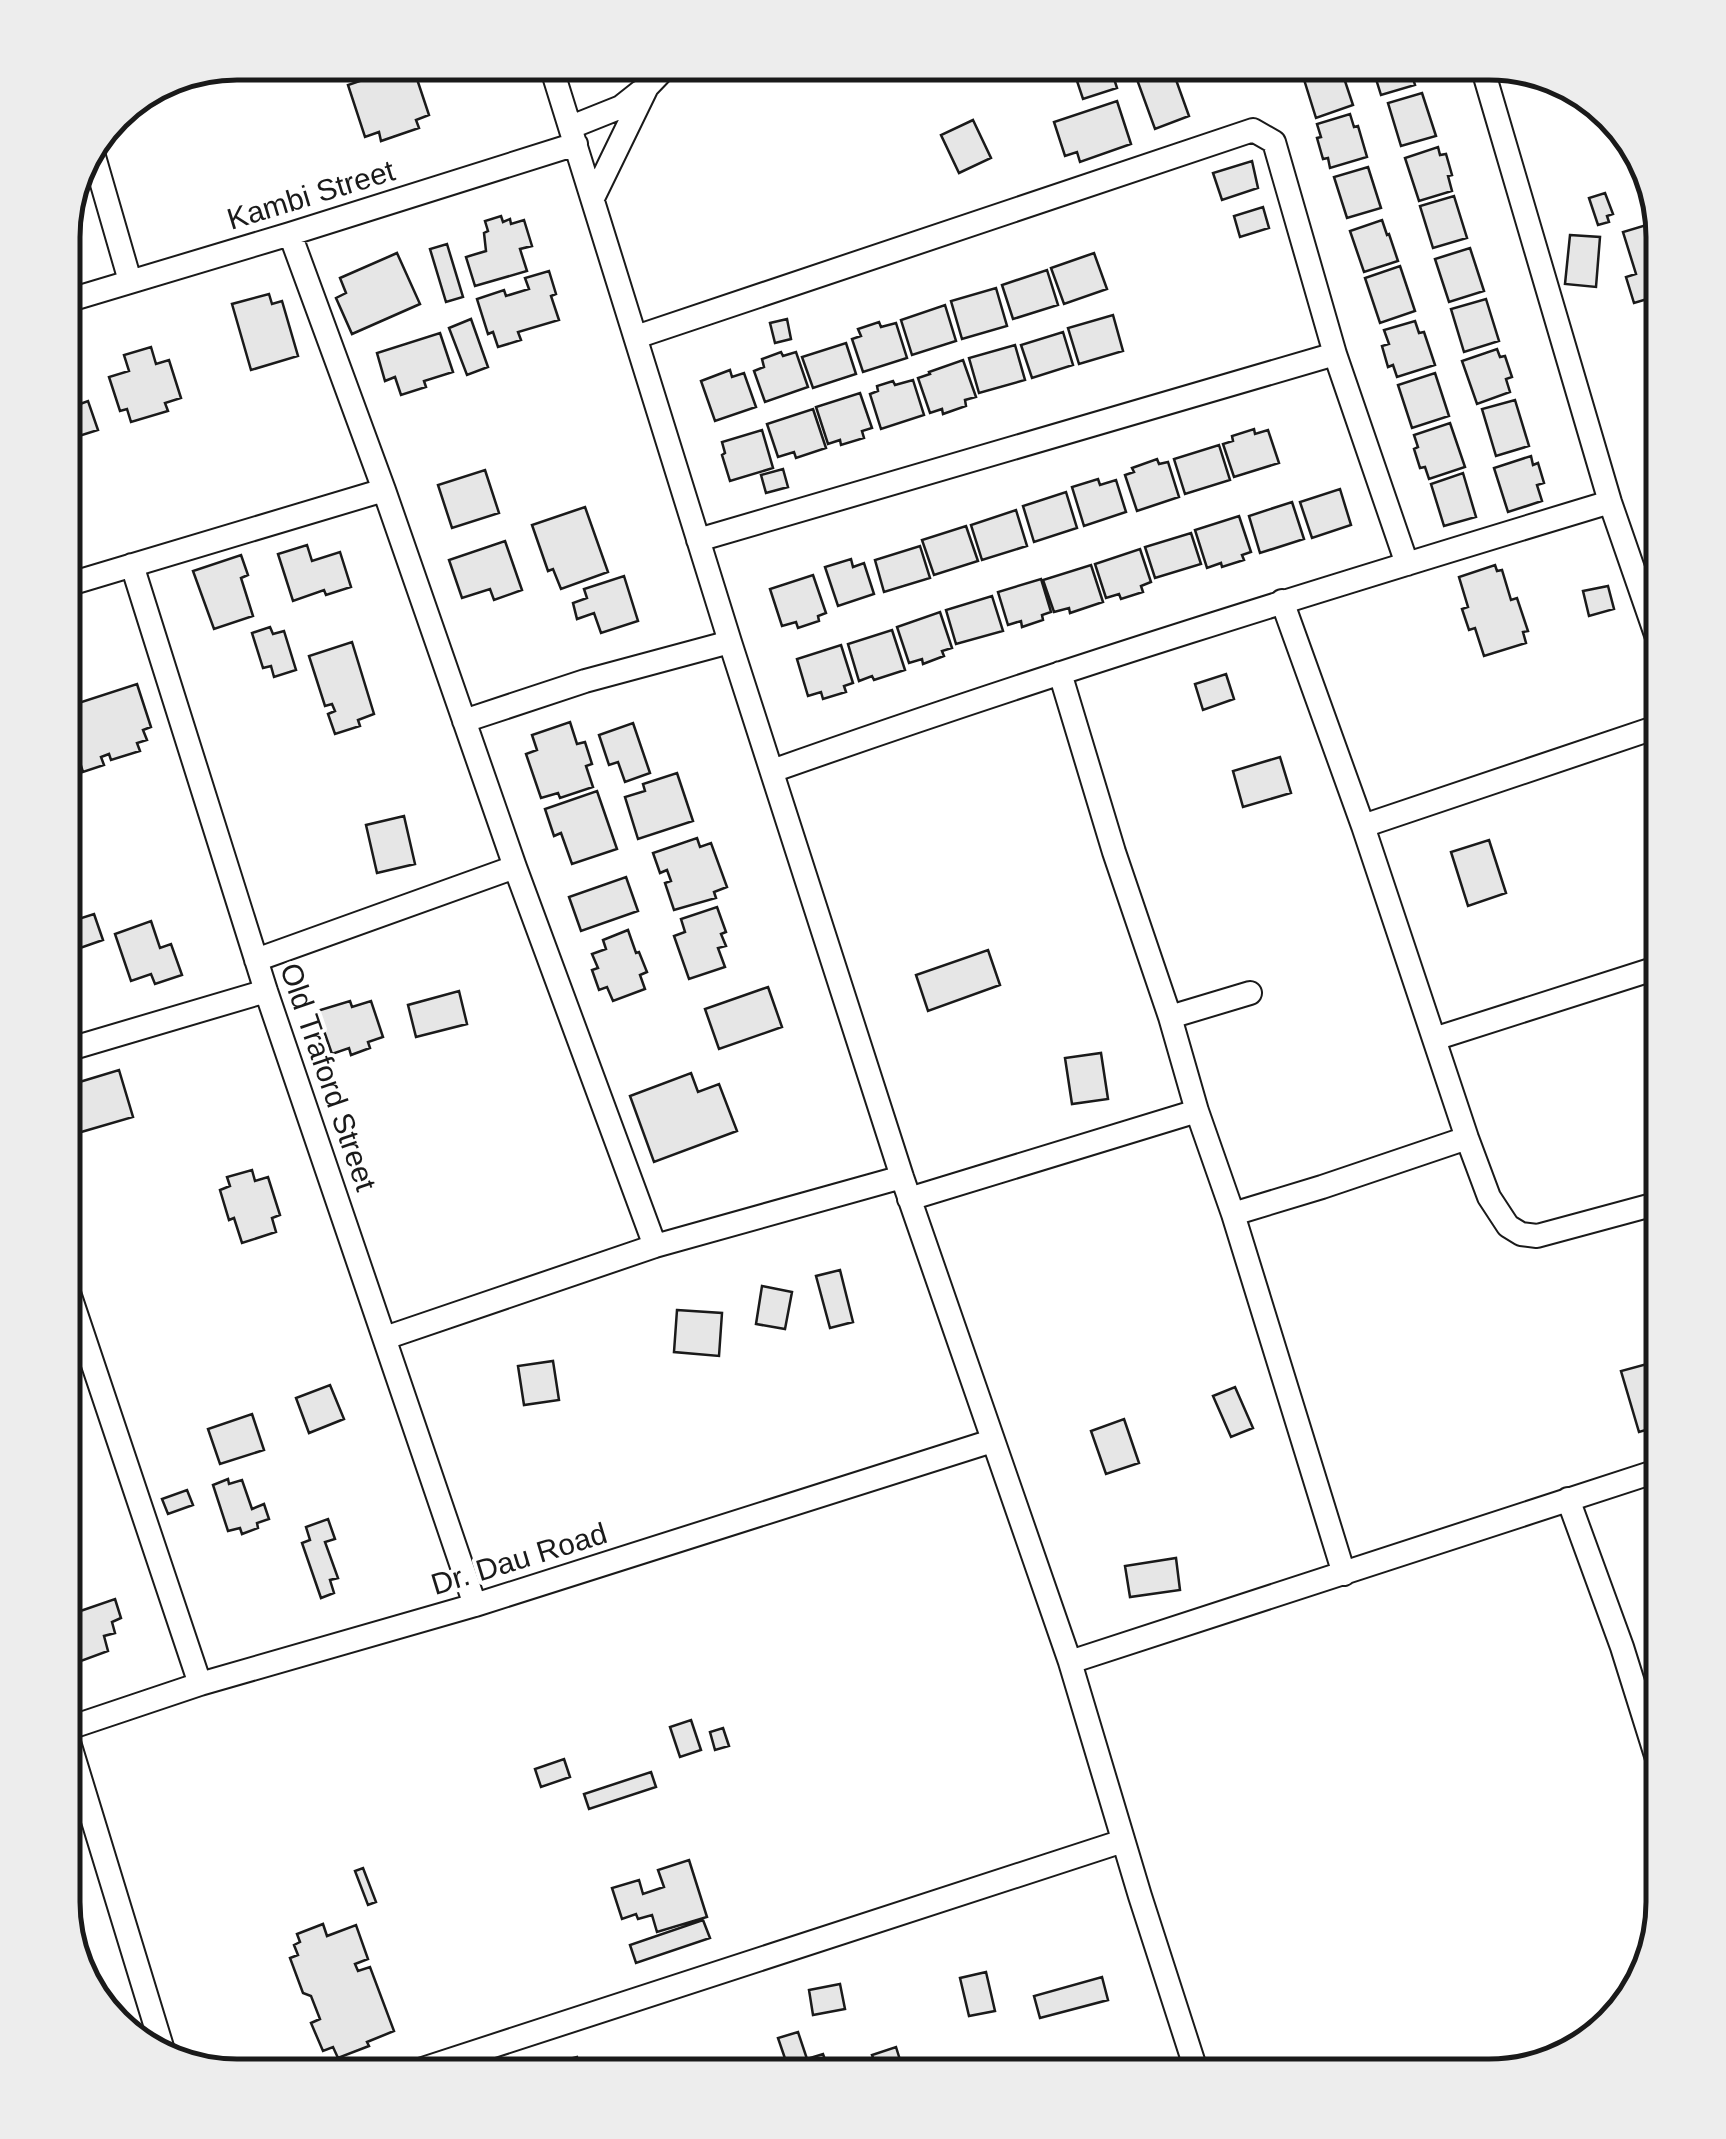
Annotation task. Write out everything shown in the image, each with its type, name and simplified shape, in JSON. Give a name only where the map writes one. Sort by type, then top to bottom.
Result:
[{"type":"street","points":[[556,80],[730,642],[906,1188],[1070,1662],[1193,2059]]},
{"type":"street","points":[[593,198],[653,80]]},
{"type":"street","points":[[1486,80],[1610,502],[1646,604]]},
{"type":"street","name":"Kambi Street","points":[[80,296],[290,234],[573,135],[622,107],[647,87]]},
{"type":"street","points":[[636,337],[1253,130],[1274,142],[1336,354],[1407,564]]},
{"type":"street","points":[[97,166],[130,280]]},
{"type":"street","points":[[290,234],[654,1246]]},
{"type":"street","points":[[698,540],[1336,354]]},
{"type":"street","points":[[80,581],[384,490]]},
{"type":"street","points":[[772,770],[1282,601],[1610,502]]},
{"type":"street","name":"Old Traford Street","points":[[132,565],[266,991],[474,1605]]},
{"type":"street","points":[[1282,601],[1488,1196],[1508,1226],[1521,1234],[1537,1236],[1646,1207]]},
{"type":"street","points":[[464,721],[585,681],[730,642]]},
{"type":"street","points":[[1060,673],[1344,1574]]},
{"type":"street","points":[[1363,826],[1646,732]]},
{"type":"street","points":[[256,960],[515,867]]},
{"type":"street","points":[[1434,1038],[1646,972]]},
{"type":"street","points":[[80,1046],[266,991]]},
{"type":"street","points":[[1170,1016],[1250,993]]},
{"type":"street","points":[[385,1338],[654,1246],[906,1188],[1197,1111]]},
{"type":"street","points":[[1233,1214],[1467,1138]]},
{"type":"street","points":[[80,1326],[200,1684]]},
{"type":"street","name":"Dr. Dau Road","points":[[80,1725],[200,1684],[474,1605],[992,1441]]},
{"type":"street","points":[[1070,1662],[1646,1474]]},
{"type":"street","points":[[1568,1498],[1646,1722]]},
{"type":"street","points":[[80,1782],[159,2039]]},
{"type":"street","points":[[453,2059],[1124,1840]]},
{"type":"building","points":[[363,80],[417,80],[429,115],[416,120],[419,128],[381,141],[379,132],[365,137],[348,85]]},
{"type":"building","points":[[1077,80],[1114,80],[1117,88],[1083,99]]},
{"type":"building","points":[[1137,80],[1176,80],[1189,116],[1155,129]]},
{"type":"building","points":[[1304,80],[1345,80],[1353,105],[1316,118]]},
{"type":"building","points":[[1376,80],[1413,80],[1415,85],[1381,95]]},
{"type":"building","points":[[1422,93],[1436,136],[1401,146],[1388,103]]},
{"type":"building","points":[[1117,101],[1131,144],[1080,162],[1077,152],[1065,156],[1054,122]]},
{"type":"building","points":[[1350,114],[1354,127],[1358,126],[1367,157],[1330,168],[1328,158],[1323,159],[1317,124]]},
{"type":"building","points":[[973,120],[991,158],[959,173],[941,135]]},
{"type":"building","points":[[1438,147],[1440,155],[1446,154],[1452,191],[1419,201],[1405,158]]},
{"type":"building","points":[[1252,161],[1258,188],[1222,200],[1213,173]]},
{"type":"building","points":[[1368,167],[1381,208],[1347,218],[1334,177]]},
{"type":"building","points":[[1605,193],[1613,214],[1607,216],[1609,222],[1598,225],[1589,198]]},
{"type":"building","points":[[1454,196],[1467,238],[1433,248],[1420,206]]},
{"type":"building","points":[[1263,207],[1269,228],[1240,237],[1234,216]]},
{"type":"building","points":[[501,216],[503,222],[510,219],[511,224],[524,220],[532,246],[520,249],[527,271],[475,286],[466,257],[486,251],[485,221]]},
{"type":"building","points":[[1382,220],[1398,261],[1364,272],[1350,231]]},
{"type":"building","points":[[1645,225],[1646,299],[1634,303],[1626,277],[1636,274],[1623,232]]},
{"type":"building","points":[[1570,235],[1600,237],[1596,287],[1565,284]]},
{"type":"building","points":[[447,244],[463,297],[446,302],[430,249]]},
{"type":"building","points":[[1470,248],[1484,291],[1449,302],[1435,259]]},
{"type":"building","points":[[397,253],[420,304],[352,334],[336,298],[346,293],[340,278]]},
{"type":"building","points":[[1094,253],[1107,289],[1064,304],[1051,268]]},
{"type":"building","points":[[1400,266],[1415,311],[1380,323],[1365,278]]},
{"type":"building","points":[[1047,270],[1058,305],[1013,319],[1002,285]]},
{"type":"building","points":[[549,271],[556,294],[551,296],[559,320],[518,332],[521,340],[498,347],[493,332],[488,334],[477,299],[504,290],[506,296],[529,289],[525,278]]},
{"type":"building","points":[[996,288],[1007,326],[962,339],[951,301]]},
{"type":"building","points":[[269,294],[272,304],[282,301],[298,356],[251,370],[232,304]]},
{"type":"building","points":[[1486,299],[1499,341],[1464,352],[1451,309]]},
{"type":"building","points":[[945,305],[956,341],[912,355],[901,320]]},
{"type":"building","points":[[1113,315],[1123,351],[1079,364],[1068,328]]},
{"type":"building","points":[[471,319],[488,367],[467,375],[449,328]]},
{"type":"building","points":[[787,319],[791,339],[775,343],[770,323]]},
{"type":"building","points":[[1415,321],[1419,333],[1424,332],[1435,365],[1397,377],[1393,365],[1388,367],[1382,346],[1389,344],[1384,330]]},
{"type":"building","points":[[879,322],[881,327],[896,323],[907,358],[863,372],[852,339],[861,336],[858,329]]},
{"type":"building","points":[[1063,332],[1073,365],[1032,378],[1021,345]]},
{"type":"building","points":[[440,333],[453,372],[424,381],[426,387],[401,395],[395,377],[385,381],[377,353]]},
{"type":"building","points":[[846,343],[856,374],[813,388],[802,357]]},
{"type":"building","points":[[1015,345],[1025,380],[979,393],[969,358]]},
{"type":"building","points":[[151,347],[156,364],[169,360],[181,398],[165,403],[168,411],[131,422],[127,409],[120,411],[109,377],[129,371],[124,355]]},
{"type":"building","points":[[1497,349],[1500,357],[1505,356],[1512,377],[1506,379],[1510,392],[1477,404],[1462,361]]},
{"type":"building","points":[[781,352],[783,356],[796,352],[808,387],[765,402],[754,371],[764,367],[762,359]]},
{"type":"building","points":[[963,360],[976,397],[965,400],[966,406],[943,414],[942,409],[930,413],[918,378]]},
{"type":"building","points":[[730,370],[732,377],[744,373],[756,407],[715,421],[701,381]]},
{"type":"building","points":[[1435,373],[1449,416],[1412,428],[1398,385]]},
{"type":"building","points":[[913,380],[924,415],[881,429],[870,394],[878,391],[877,386]]},
{"type":"building","points":[[860,393],[872,428],[862,431],[864,438],[841,445],[840,440],[828,444],[816,407]]},
{"type":"building","points":[[1515,400],[1529,446],[1496,456],[1482,409]]},
{"type":"building","points":[[88,401],[98,430],[80,436],[80,404]]},
{"type":"building","points":[[813,409],[826,448],[796,458],[794,452],[778,457],[767,424]]},
{"type":"building","points":[[1450,423],[1465,467],[1429,479],[1425,467],[1420,468],[1414,435]]},
{"type":"building","points":[[1254,429],[1255,434],[1268,430],[1279,463],[1234,477],[1223,444],[1233,441],[1232,436]]},
{"type":"building","points":[[762,430],[773,468],[730,481],[722,442]]},
{"type":"building","points":[[1219,445],[1230,480],[1185,494],[1174,459]]},
{"type":"building","points":[[1531,456],[1533,465],[1538,463],[1544,483],[1537,485],[1542,501],[1508,512],[1494,468]]},
{"type":"building","points":[[1157,459],[1159,464],[1168,462],[1179,497],[1137,511],[1125,475],[1134,472],[1132,468]]},
{"type":"building","points":[[783,469],[788,487],[766,493],[761,475]]},
{"type":"building","points":[[485,470],[499,513],[452,528],[438,485]]},
{"type":"building","points":[[1463,473],[1476,517],[1444,526],[1431,484]]},
{"type":"building","points":[[1098,479],[1100,485],[1116,480],[1126,512],[1084,526],[1072,487]]},
{"type":"building","points":[[1340,489],[1351,525],[1312,538],[1300,502]]},
{"type":"building","points":[[1066,492],[1077,528],[1034,542],[1023,506]]},
{"type":"building","points":[[1292,502],[1304,539],[1260,553],[1249,516]]},
{"type":"building","points":[[585,507],[608,572],[561,589],[553,569],[548,571],[532,525]]},
{"type":"building","points":[[1016,510],[1027,546],[982,560],[971,525]]},
{"type":"building","points":[[1239,516],[1251,552],[1242,555],[1244,560],[1207,568],[1195,530]]},
{"type":"building","points":[[966,526],[978,561],[934,575],[922,540]]},
{"type":"building","points":[[1191,533],[1201,564],[1155,578],[1145,547]]},
{"type":"building","points":[[505,541],[522,590],[494,600],[490,589],[462,598],[449,560]]},
{"type":"building","points":[[307,545],[312,561],[340,552],[351,587],[326,595],[324,590],[293,601],[278,554]]},
{"type":"building","points":[[920,546],[930,578],[884,592],[875,560]]},
{"type":"building","points":[[1140,549],[1151,582],[1141,586],[1143,592],[1121,599],[1119,594],[1106,598],[1095,564]]},
{"type":"building","points":[[241,555],[248,575],[241,578],[253,616],[214,629],[193,571]]},
{"type":"building","points":[[851,559],[853,567],[864,563],[874,594],[838,606],[825,567]]},
{"type":"building","points":[[1091,565],[1103,602],[1070,613],[1069,608],[1054,612],[1043,580]]},
{"type":"building","points":[[1495,565],[1497,571],[1502,570],[1511,600],[1517,598],[1528,631],[1523,632],[1526,643],[1484,656],[1475,628],[1469,630],[1462,609],[1468,607],[1459,577]]},
{"type":"building","points":[[813,575],[826,613],[818,616],[819,621],[798,628],[796,622],[782,626],[770,589]]},
{"type":"building","points":[[624,576],[638,621],[601,633],[594,613],[577,619],[573,603],[587,598],[584,589]]},
{"type":"building","points":[[1041,579],[1051,612],[1042,615],[1043,620],[1022,627],[1021,621],[1008,625],[998,592]]},
{"type":"building","points":[[1608,586],[1614,609],[1589,616],[1583,591]]},
{"type":"building","points":[[992,596],[1003,631],[956,644],[946,610]]},
{"type":"building","points":[[940,612],[952,648],[942,651],[944,656],[923,664],[922,659],[909,663],[897,627]]},
{"type":"building","points":[[270,627],[273,634],[284,631],[296,670],[274,677],[271,666],[263,668],[252,633]]},
{"type":"building","points":[[892,630],[905,670],[859,681],[848,644]]},
{"type":"building","points":[[352,642],[374,714],[358,720],[360,726],[335,734],[328,714],[335,711],[332,704],[325,706],[309,656]]},
{"type":"building","points":[[841,645],[853,683],[844,686],[846,692],[823,699],[821,692],[808,696],[797,659]]},
{"type":"building","points":[[1226,674],[1234,699],[1203,710],[1195,684]]},
{"type":"building","points":[[137,684],[151,727],[143,730],[147,740],[137,743],[140,751],[111,760],[109,754],[101,757],[104,765],[83,772],[80,702]]},
{"type":"building","points":[[570,722],[577,744],[585,742],[592,764],[586,766],[593,787],[560,798],[558,793],[541,798],[526,754],[537,750],[532,735]]},
{"type":"building","points":[[633,723],[650,773],[625,782],[618,762],[609,765],[599,735]]},
{"type":"building","points":[[1280,757],[1291,793],[1243,807],[1233,771]]},
{"type":"building","points":[[677,773],[693,821],[638,839],[625,797],[645,791],[643,784]]},
{"type":"building","points":[[597,791],[617,849],[572,864],[561,833],[554,836],[545,809]]},
{"type":"building","points":[[404,816],[415,864],[377,873],[366,825]]},
{"type":"building","points":[[697,838],[700,847],[711,843],[727,887],[714,892],[716,898],[674,910],[665,883],[671,881],[667,870],[660,873],[653,853]]},
{"type":"building","points":[[1489,840],[1506,893],[1468,906],[1451,852]]},
{"type":"building","points":[[626,877],[638,911],[581,931],[569,897]]},
{"type":"building","points":[[717,907],[726,932],[721,934],[726,946],[718,948],[725,967],[689,979],[674,936],[685,932],[681,919]]},
{"type":"building","points":[[94,914],[103,940],[80,948],[80,918]]},
{"type":"building","points":[[151,921],[160,948],[171,944],[182,975],[155,984],[151,974],[131,981],[115,934]]},
{"type":"building","points":[[628,930],[647,972],[640,975],[645,989],[613,1001],[607,987],[599,990],[592,970],[598,968],[592,954],[606,949],[603,940]]},
{"type":"building","points":[[988,950],[1000,985],[928,1011],[916,975]]},
{"type":"building","points":[[768,987],[782,1027],[719,1049],[705,1009]]},
{"type":"building","points":[[459,991],[467,1024],[416,1037],[408,1005]]},
{"type":"building","points":[[350,1001],[352,1007],[371,1001],[383,1037],[368,1042],[370,1048],[351,1055],[349,1048],[332,1054],[317,1011]]},
{"type":"building","points":[[1101,1053],[1108,1099],[1072,1104],[1065,1058]]},
{"type":"building","points":[[119,1070],[133,1117],[80,1132],[80,1082]]},
{"type":"building","points":[[691,1073],[698,1092],[719,1084],[737,1131],[654,1162],[630,1096]]},
{"type":"building","points":[[252,1170],[255,1181],[268,1177],[280,1215],[272,1218],[276,1232],[242,1243],[234,1218],[229,1220],[220,1190],[230,1186],[227,1177]]},
{"type":"building","points":[[840,1270],[853,1322],[830,1328],[816,1276]]},
{"type":"building","points":[[762,1286],[792,1292],[785,1329],[756,1324]]},
{"type":"building","points":[[677,1310],[722,1313],[719,1356],[674,1352]]},
{"type":"building","points":[[553,1361],[559,1400],[524,1405],[518,1366]]},
{"type":"building","points":[[1646,1364],[1646,1430],[1639,1432],[1621,1371]]},
{"type":"building","points":[[330,1385],[344,1419],[309,1433],[296,1398]]},
{"type":"building","points":[[1235,1387],[1253,1428],[1231,1437],[1213,1396]]},
{"type":"building","points":[[252,1414],[264,1450],[220,1464],[208,1429]]},
{"type":"building","points":[[1124,1419],[1139,1463],[1106,1474],[1091,1431]]},
{"type":"building","points":[[228,1479],[229,1484],[242,1480],[252,1509],[264,1504],[269,1519],[257,1523],[258,1528],[242,1534],[240,1528],[228,1531],[213,1485]]},
{"type":"building","points":[[187,1490],[193,1505],[168,1514],[162,1499]]},
{"type":"building","points":[[328,1519],[335,1539],[325,1542],[338,1578],[330,1580],[334,1593],[321,1598],[302,1543],[310,1540],[306,1527]]},
{"type":"building","points":[[1176,1558],[1180,1590],[1130,1597],[1125,1566]]},
{"type":"building","points":[[115,1599],[121,1618],[112,1622],[115,1633],[104,1636],[108,1651],[81,1661],[80,1658],[80,1611]]},
{"type":"building","points":[[691,1720],[701,1750],[680,1757],[670,1727]]},
{"type":"building","points":[[723,1728],[729,1746],[715,1750],[710,1732]]},
{"type":"building","points":[[564,1759],[570,1777],[541,1787],[535,1769]]},
{"type":"building","points":[[651,1772],[656,1787],[589,1809],[584,1794]]},
{"type":"building","points":[[689,1860],[707,1917],[657,1932],[652,1915],[638,1919],[636,1914],[622,1919],[612,1888],[639,1880],[643,1894],[664,1887],[658,1870]]},
{"type":"building","points":[[363,1868],[376,1902],[368,1905],[355,1871]]},
{"type":"building","points":[[703,1920],[710,1938],[636,1963],[630,1945]]},
{"type":"building","points":[[323,1924],[327,1936],[356,1925],[368,1959],[355,1964],[358,1971],[370,1967],[394,2031],[338,2058],[333,2047],[323,2051],[311,2023],[320,2019],[311,1996],[303,1993],[290,1958],[298,1955],[294,1945],[300,1942],[297,1934]]},
{"type":"building","points":[[986,1972],[995,2011],[969,2016],[960,1978]]},
{"type":"building","points":[[1102,1977],[1108,2000],[1040,2018],[1034,1996]]},
{"type":"building","points":[[840,1984],[845,2009],[813,2015],[809,1990]]},
{"type":"building","points":[[798,2032],[807,2059],[785,2059],[778,2038]]},
{"type":"building","points":[[896,2047],[900,2059],[874,2059],[872,2055]]}]
